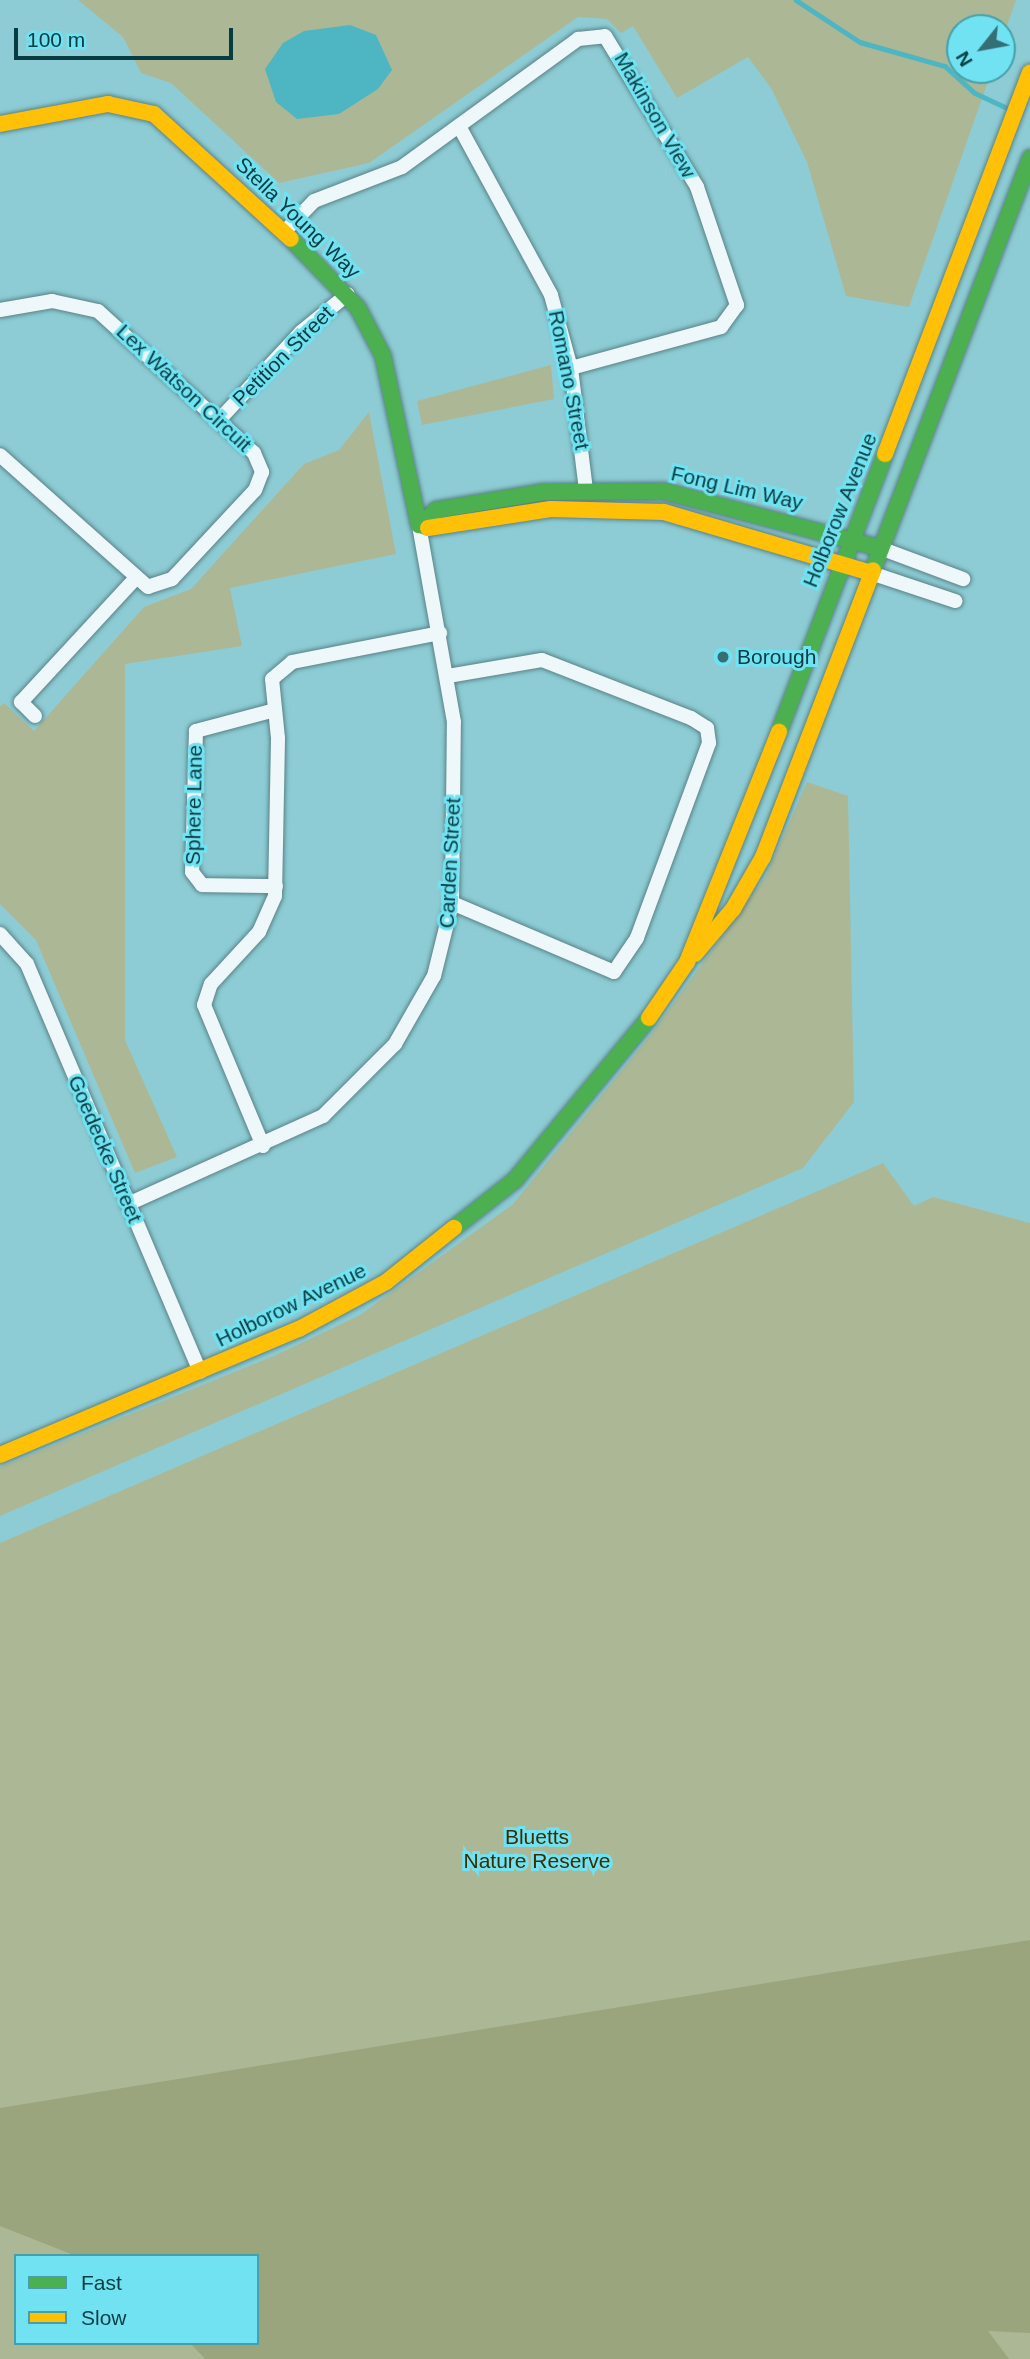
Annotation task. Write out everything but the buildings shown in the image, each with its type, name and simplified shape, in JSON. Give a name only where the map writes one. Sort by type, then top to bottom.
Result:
[{"type":"main road","name":"Holborow Avenue","points":[[687,962],[1030,73]]},
{"type":"main road","name":"Stella Young Way","points":[[0,124],[95,106],[144,110],[172,128],[284,232],[348,294],[388,373],[419,525]]},
{"type":"main road","name":"Holborow Avenue","points":[[0,1455],[200,1372],[358,1299],[466,1224],[566,1125],[687,962],[731,912],[763,857],[1030,158]]},
{"type":"main road","name":"Fong Lim Way","points":[[871,573],[664,512],[551,509],[438,531],[421,525],[436,510],[586,490],[674,493],[880,548]]},
{"type":"street","name":"Makinson View","points":[[284,232],[314,201],[382,180],[578,39],[600,35],[614,44],[697,187],[728,269],[737,301],[733,316],[717,329],[571,368]]},
{"type":"street","name":"Romano Street","points":[[458,126],[499,194],[551,295],[571,368],[586,490]]},
{"type":"street","name":"Petition Street","points":[[219,420],[302,332],[348,294]]},
{"type":"street","name":"Lex Watson Circuit","points":[[0,310],[52,301],[98,311],[259,459],[258,485],[168,582],[148,587],[134,580]]},
{"type":"street","points":[[0,455],[134,580],[21,702],[35,716]]},
{"type":"street","name":"Carden Street","points":[[128,1203],[263,1146],[335,1107],[395,1044],[434,976],[452,903],[454,722],[448,676],[419,525]]},
{"type":"street","points":[[880,548],[963,579]]},
{"type":"street","points":[[871,573],[955,601]]},
{"type":"street","points":[[263,1146],[204,1001],[265,923],[276,886],[275,710],[271,682],[285,664],[440,633]]},
{"type":"street","points":[[448,676],[542,660],[691,718],[707,728],[709,743],[637,938],[614,972],[452,903]]},
{"type":"street","name":"Sphere Lane","points":[[275,710],[196,731],[192,872],[202,885],[276,886]]},
{"type":"street","name":"Goedecke Street","points":[[0,934],[23,956],[200,1372]]},
{"type":"green space","points":[[78,0],[1016,0],[1011,14],[946,14],[946,84],[987,84],[909,307],[846,296],[807,162],[771,88],[748,57],[677,98],[633,26],[621,33],[607,19],[578,17],[369,163],[279,183],[171,83],[141,73],[123,37]]},
{"type":"green space","points":[[551,365],[554,399],[422,425],[417,401]]},
{"type":"green space","points":[[369,412],[396,554],[230,588],[242,646],[125,664],[125,1040],[177,1157],[135,1173],[36,940],[0,904],[0,706],[4,703],[34,731],[144,607],[191,589],[304,464],[339,450]]},
{"type":"green space","points":[[807,782],[848,796],[854,1102],[803,1168],[0,1516],[0,1467],[274,1356],[360,1315],[513,1204],[649,1037],[766,876]]},
{"type":"green space","name":"Bluetts Nature Reserve","points":[[883,1163],[914,1206],[933,1197],[1030,1223],[1030,2359],[0,2359],[0,1543]]},
{"type":"green space","points":[[1030,1940],[1030,2333],[988,2331],[1009,2359],[205,2359],[192,2345],[259,2345],[259,2254],[71,2254],[0,2226],[0,2108]]},
{"type":"water","points":[[350,25],[376,35],[392,70],[378,89],[339,114],[297,119],[276,102],[265,69],[283,43],[304,31]]},
{"type":"waterway","points":[[796,0],[860,42],[945,66],[975,93],[1010,109]]},
{"type":"traffic: fast","points":[[873,570],[1030,158]]},
{"type":"traffic: fast","points":[[291,239],[358,308],[383,356],[419,525]]},
{"type":"traffic: fast","points":[[779,732],[885,454]]},
{"type":"traffic: fast","points":[[428,528],[421,525],[436,510],[544,492],[664,491],[880,548]]},
{"type":"traffic: fast","points":[[454,1228],[515,1180],[649,1018]]},
{"type":"traffic: slow","points":[[885,454],[1030,73]]},
{"type":"traffic: slow","points":[[0,124],[108,104],[154,114],[291,239]]},
{"type":"traffic: slow","points":[[428,528],[551,509],[664,512],[871,573]]},
{"type":"traffic: slow","points":[[695,954],[733,909],[763,857],[873,570]]},
{"type":"traffic: slow","points":[[649,1018],[687,962],[779,732]]},
{"type":"traffic: slow","points":[[0,1455],[299,1329],[386,1282],[454,1228]]},
{"type":"place","name":"Borough","points":[[723,657]]}]
